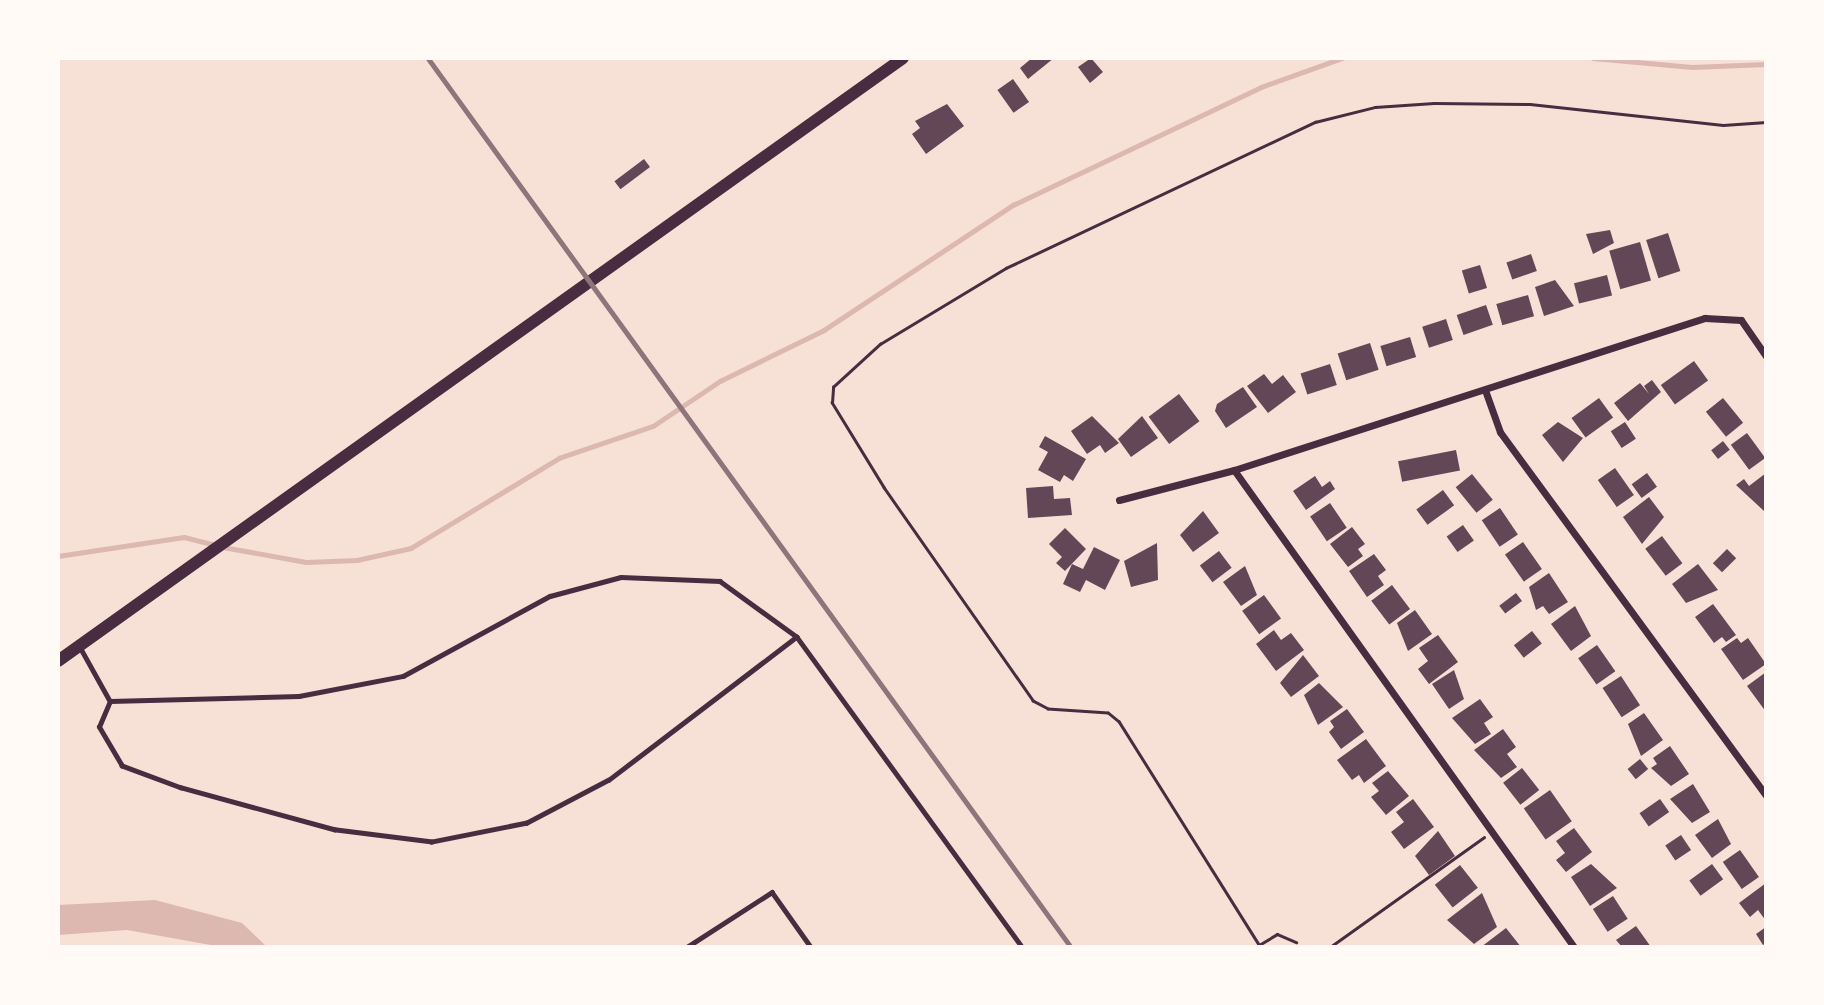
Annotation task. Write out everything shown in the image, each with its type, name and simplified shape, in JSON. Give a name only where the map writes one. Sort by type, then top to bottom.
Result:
[{"type":"main road","points":[[58,662],[903,58]]},
{"type":"street","points":[[1119,500],[1234,470],[1728,314],[1741,320],[1766,356]]},
{"type":"street","points":[[1485,390],[1500,432],[1766,796]]},
{"type":"street","points":[[1234,470],[1574,947]]},
{"type":"lane","points":[[110,701],[299,696],[403,676],[550,596],[621,577],[720,581],[797,637],[1022,947]]},
{"type":"lane","points":[[110,701],[99,727],[122,766],[312,824],[432,842],[527,823],[610,780],[797,637]]},
{"type":"lane","points":[[79,646],[110,701]]},
{"type":"lane","points":[[687,947],[772,892],[811,947]]},
{"type":"path","points":[[1296,942],[1277,934],[1260,946],[1119,722],[1108,713],[1048,709],[1033,701],[884,488],[832,403],[834,387],[880,344],[1006,268],[1315,122],[1375,107],[1503,103],[1723,125],[1766,122]]},
{"type":"path","points":[[1330,947],[1492,831]]},
{"type":"shaded area","points":[[155,900],[242,923],[267,947],[222,947],[127,930],[58,935],[58,905]]},
{"type":"building","points":[[1032,58],[1054,58],[1028,79],[1020,68]]},
{"type":"building","points":[[1091,58],[1103,72],[1090,83],[1078,67]]},
{"type":"building","points":[[1013,79],[1029,102],[1013,113],[997,90]]},
{"type":"building","points":[[947,104],[964,126],[926,154],[912,134],[920,128],[915,121]]},
{"type":"building","points":[[644,159],[650,167],[620,189],[614,181]]},
{"type":"building","points":[[1610,230],[1614,243],[1593,254],[1586,234]]},
{"type":"building","points":[[1668,233],[1680,271],[1658,278],[1646,240]]},
{"type":"building","points":[[1640,242],[1651,280],[1620,289],[1609,251]]},
{"type":"building","points":[[1531,254],[1537,271],[1512,279],[1506,262]]},
{"type":"building","points":[[1480,265],[1487,288],[1469,294],[1462,271]]},
{"type":"building","points":[[1607,275],[1612,295],[1579,304],[1574,283]]},
{"type":"building","points":[[1555,280],[1574,306],[1544,316],[1535,287]]},
{"type":"building","points":[[1528,295],[1534,316],[1502,325],[1496,304]]},
{"type":"building","points":[[1486,305],[1493,325],[1464,335],[1457,315]]},
{"type":"building","points":[[1446,319],[1453,340],[1429,348],[1422,327]]},
{"type":"building","points":[[1410,337],[1416,357],[1386,366],[1380,346]]},
{"type":"building","points":[[1370,343],[1379,370],[1346,380],[1338,354]]},
{"type":"building","points":[[1694,361],[1708,380],[1675,405],[1661,385]]},
{"type":"building","points":[[1330,364],[1337,385],[1307,395],[1301,374]]},
{"type":"building","points":[[1264,374],[1272,384],[1283,375],[1296,392],[1268,413],[1247,386]]},
{"type":"building","points":[[1652,380],[1661,392],[1628,421],[1614,403],[1640,383],[1649,394],[1644,386]]},
{"type":"building","points":[[1243,387],[1257,407],[1226,428],[1215,411],[1217,404]]},
{"type":"building","points":[[1179,394],[1199,421],[1169,444],[1149,417]]},
{"type":"building","points":[[1599,398],[1613,417],[1586,437],[1571,418]]},
{"type":"building","points":[[1723,398],[1743,423],[1726,437],[1706,412]]},
{"type":"building","points":[[1092,416],[1119,443],[1105,453],[1100,445],[1087,454],[1071,431]]},
{"type":"building","points":[[1142,416],[1158,438],[1131,457],[1118,439]]},
{"type":"building","points":[[1558,422],[1583,438],[1563,462],[1542,435]]},
{"type":"building","points":[[1625,422],[1636,439],[1622,448],[1611,431]]},
{"type":"building","points":[[1747,433],[1765,458],[1749,470],[1731,445]]},
{"type":"building","points":[[1045,436],[1086,459],[1073,481],[1064,475],[1060,482],[1038,470],[1048,452],[1039,447]]},
{"type":"building","points":[[1723,441],[1730,450],[1718,459],[1711,450]]},
{"type":"building","points":[[1456,450],[1460,471],[1402,482],[1398,461]]},
{"type":"building","points":[[1615,468],[1634,495],[1617,507],[1598,480]]},
{"type":"building","points":[[1647,473],[1657,487],[1642,498],[1632,484]]},
{"type":"building","points":[[1766,473],[1764,511],[1736,485],[1744,479],[1749,486]]},
{"type":"building","points":[[1472,474],[1493,500],[1476,513],[1456,487]]},
{"type":"building","points":[[1315,476],[1322,487],[1330,481],[1335,489],[1306,510],[1293,491]]},
{"type":"building","points":[[1053,486],[1054,499],[1070,498],[1072,515],[1028,518],[1026,488]]},
{"type":"building","points":[[1443,490],[1454,505],[1427,525],[1416,509]]},
{"type":"building","points":[[1649,497],[1664,517],[1642,544],[1623,517]]},
{"type":"building","points":[[1330,503],[1347,528],[1327,541],[1310,516]]},
{"type":"building","points":[[1500,508],[1518,535],[1500,547],[1482,520]]},
{"type":"building","points":[[1203,511],[1219,533],[1193,552],[1180,535]]},
{"type":"building","points":[[1463,525],[1474,541],[1458,552],[1447,536]]},
{"type":"building","points":[[1352,527],[1365,544],[1358,549],[1363,556],[1348,567],[1330,544]]},
{"type":"building","points":[[1065,528],[1086,549],[1065,571],[1056,563],[1062,557],[1049,544]]},
{"type":"building","points":[[1662,536],[1682,563],[1666,576],[1645,549]]},
{"type":"building","points":[[1523,542],[1542,569],[1524,582],[1505,555]]},
{"type":"building","points":[[1157,543],[1158,580],[1131,587],[1124,561]]},
{"type":"building","points":[[1094,547],[1120,560],[1105,590],[1086,580],[1080,592],[1063,584],[1072,564],[1083,569]]},
{"type":"building","points":[[1727,549],[1736,558],[1722,572],[1713,563]]},
{"type":"building","points":[[1219,551],[1232,568],[1212,582],[1200,565]]},
{"type":"building","points":[[1374,554],[1386,570],[1378,576],[1384,585],[1367,597],[1349,571]]},
{"type":"building","points":[[1698,564],[1718,590],[1686,603],[1672,584]]},
{"type":"building","points":[[1245,566],[1257,595],[1241,606],[1223,582]]},
{"type":"building","points":[[1549,573],[1568,602],[1549,614],[1543,606],[1536,610],[1529,587]]},
{"type":"building","points":[[1392,585],[1410,609],[1389,625],[1371,601]]},
{"type":"building","points":[[1516,593],[1522,601],[1505,614],[1499,606]]},
{"type":"building","points":[[1264,595],[1281,618],[1259,634],[1242,611]]},
{"type":"building","points":[[1713,604],[1736,635],[1726,642],[1722,637],[1714,643],[1695,617]]},
{"type":"building","points":[[1575,606],[1591,636],[1571,651],[1551,624]]},
{"type":"building","points":[[1415,610],[1432,634],[1408,651],[1397,623]]},
{"type":"building","points":[[1274,630],[1281,640],[1291,633],[1304,650],[1276,671],[1256,644]]},
{"type":"building","points":[[1532,631],[1542,644],[1524,658],[1514,645]]},
{"type":"building","points":[[1438,635],[1458,662],[1429,684],[1418,669],[1428,661],[1419,648]]},
{"type":"building","points":[[1737,638],[1741,643],[1748,638],[1766,664],[1743,680],[1721,649]]},
{"type":"building","points":[[1597,645],[1615,671],[1597,684],[1578,658]]},
{"type":"building","points":[[1303,655],[1319,676],[1291,697],[1280,683]]},
{"type":"building","points":[[1454,670],[1464,699],[1449,709],[1432,684]]},
{"type":"building","points":[[1766,672],[1766,712],[1747,686]]},
{"type":"building","points":[[1621,676],[1640,705],[1622,717],[1603,688]]},
{"type":"building","points":[[1319,683],[1343,707],[1318,725],[1304,695]]},
{"type":"building","points":[[1480,699],[1493,717],[1484,723],[1491,734],[1475,744],[1452,718]]},
{"type":"building","points":[[1347,709],[1364,732],[1341,749],[1329,732],[1334,727],[1330,721]]},
{"type":"building","points":[[1644,713],[1663,740],[1641,756],[1628,724]]},
{"type":"building","points":[[1503,729],[1516,747],[1507,754],[1517,767],[1501,778],[1474,750]]},
{"type":"building","points":[[1366,739],[1386,766],[1364,783],[1359,775],[1352,780],[1337,760]]},
{"type":"building","points":[[1670,746],[1689,774],[1671,786],[1651,768],[1657,764],[1653,758]]},
{"type":"building","points":[[1640,759],[1648,769],[1636,779],[1628,769]]},
{"type":"building","points":[[1522,768],[1539,790],[1520,805],[1503,783]]},
{"type":"building","points":[[1388,771],[1409,796],[1386,815],[1371,797],[1379,791],[1372,783]]},
{"type":"building","points":[[1693,784],[1710,812],[1692,823],[1670,799]]},
{"type":"building","points":[[1550,790],[1572,821],[1546,839],[1524,808]]},
{"type":"building","points":[[1413,799],[1434,827],[1404,849],[1391,832],[1404,822],[1396,812]]},
{"type":"building","points":[[1660,799],[1669,812],[1649,826],[1640,813]]},
{"type":"building","points":[[1718,819],[1731,844],[1712,858],[1695,835]]},
{"type":"building","points":[[1574,828],[1592,852],[1566,872],[1556,860],[1565,853],[1556,841]]},
{"type":"building","points":[[1438,831],[1455,856],[1429,875],[1415,856]]},
{"type":"building","points":[[1681,835],[1691,850],[1675,861],[1665,846]]},
{"type":"building","points":[[1740,850],[1759,877],[1742,889],[1723,862]]},
{"type":"building","points":[[1591,864],[1617,888],[1590,906],[1571,877]]},
{"type":"building","points":[[1712,864],[1723,879],[1701,896],[1689,880]]},
{"type":"building","points":[[1460,865],[1478,888],[1453,908],[1435,885]]},
{"type":"building","points":[[1766,883],[1766,921],[1758,910],[1750,917],[1739,903]]},
{"type":"building","points":[[1482,893],[1497,927],[1474,944],[1447,920]]},
{"type":"building","points":[[1613,896],[1628,919],[1608,932],[1593,909]]},
{"type":"building","points":[[1636,926],[1651,947],[1622,947],[1616,940]]},
{"type":"building","points":[[1766,927],[1766,943],[1763,945],[1756,934]]},
{"type":"building","points":[[1506,928],[1521,947],[1481,947]]},
{"type":"waterway","points":[[223,547],[306,562],[357,560],[411,548],[559,458],[653,426],[720,381],[824,330],[1013,205],[1261,87],[1342,58]]},
{"type":"waterway","points":[[1593,58],[1692,67],[1766,64]]},
{"type":"waterway","points":[[58,556],[184,537],[215,545]]},
{"type":"railway","points":[[428,58],[1071,947]]}]
